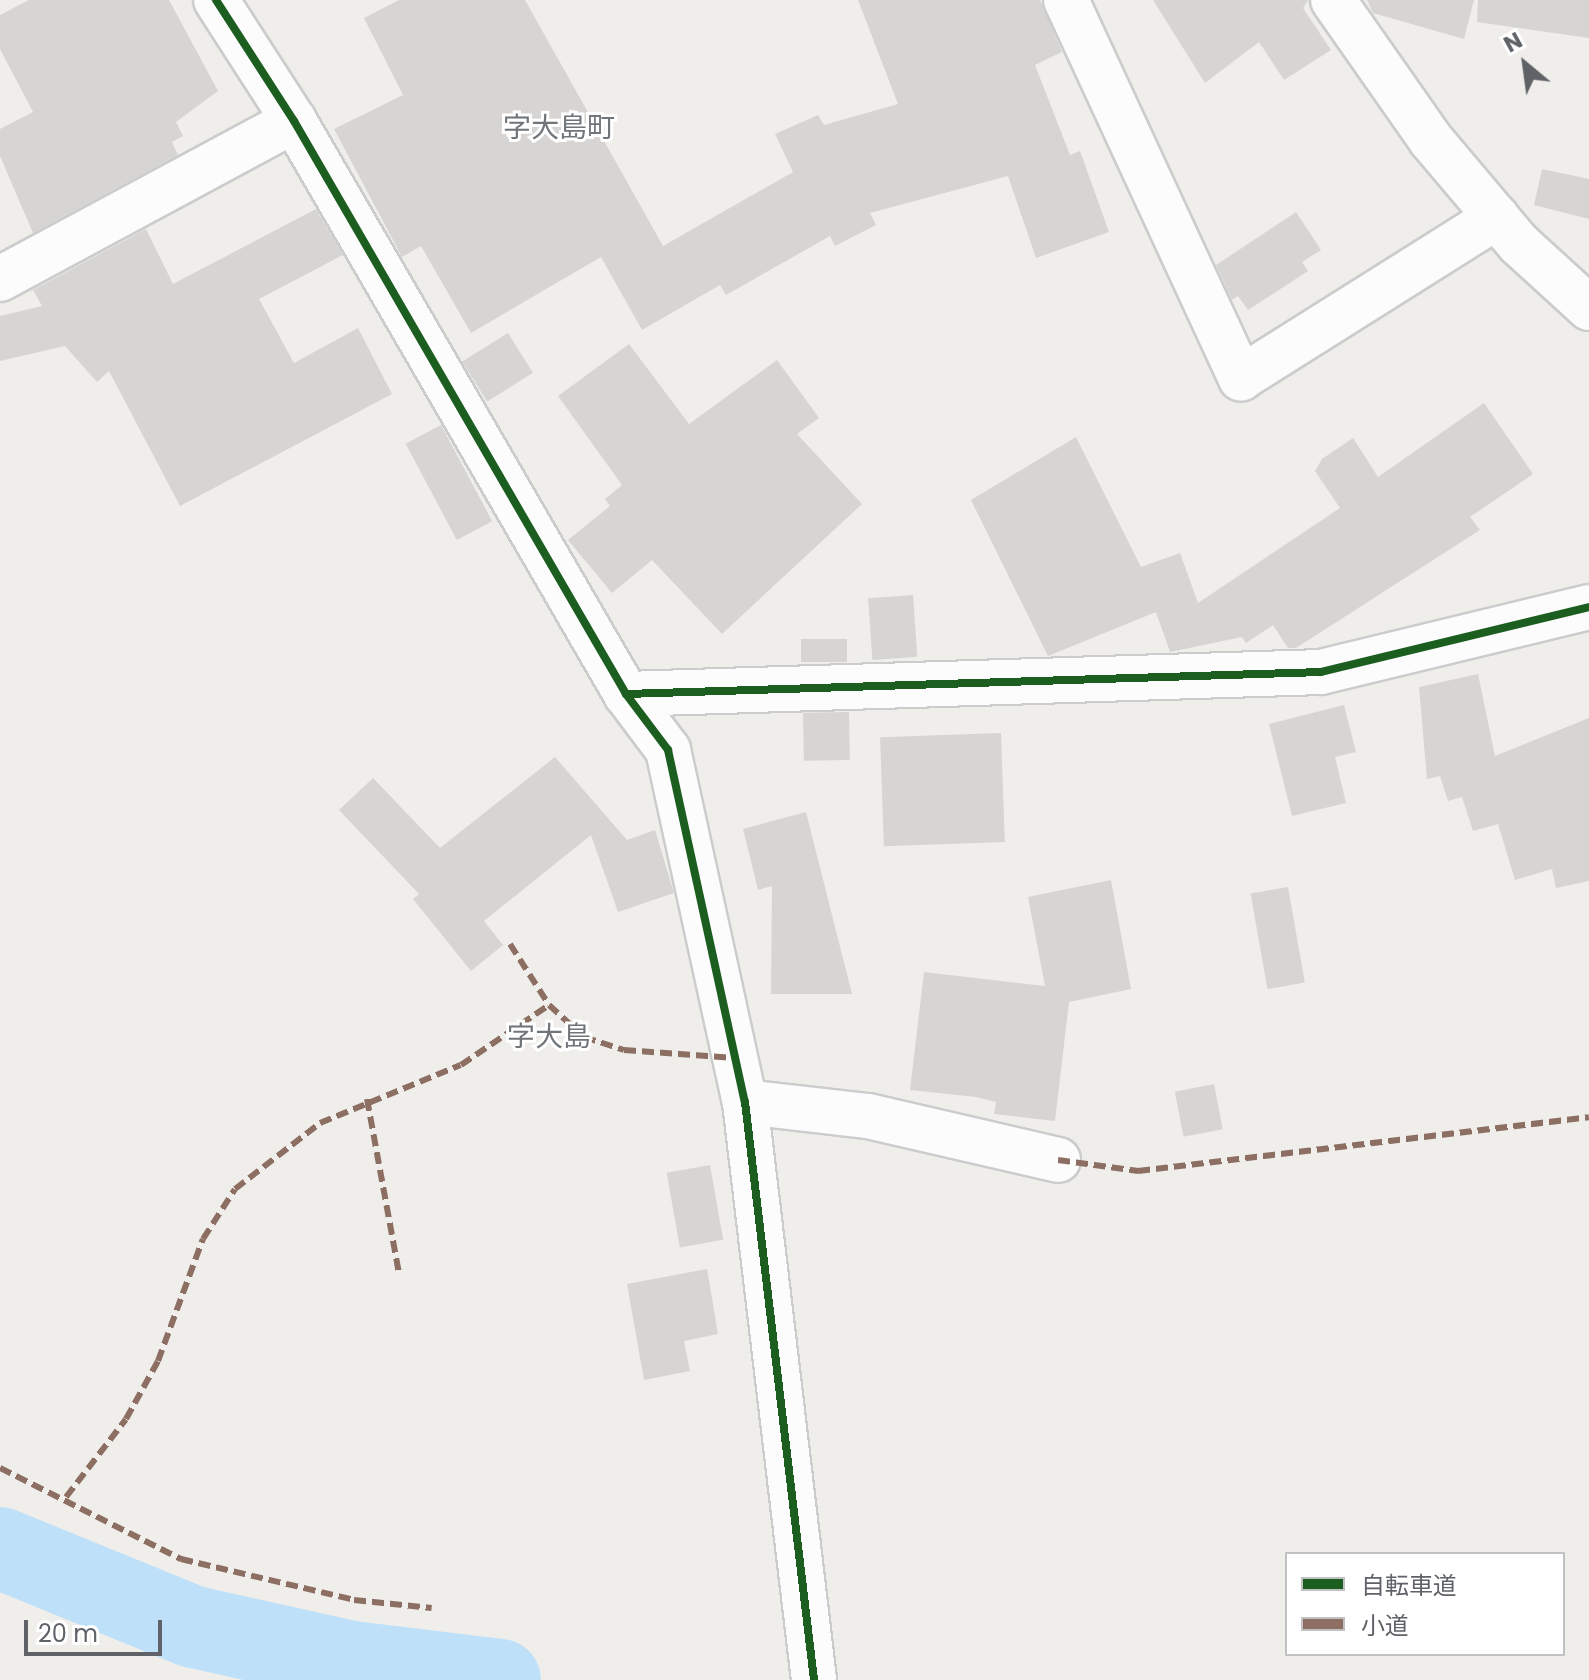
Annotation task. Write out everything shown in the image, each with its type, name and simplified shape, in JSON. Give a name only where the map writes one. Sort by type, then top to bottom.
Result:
[{"type":"street","points":[[216,0],[294,121],[626,694],[668,750],[745,1102],[814,1680]]},
{"type":"street","points":[[1066,0],[1241,378],[1497,217]]},
{"type":"street","points":[[1333,0],[1431,140],[1497,217],[1589,308]]},
{"type":"street","points":[[0,279],[294,121]]},
{"type":"street","points":[[626,694],[1321,672],[1589,607]]},
{"type":"street","points":[[745,1102],[868,1116],[1058,1160]]},
{"type":"building","points":[[29,0],[169,0],[218,91],[176,122],[183,136],[172,142],[178,155],[33,233],[0,156],[0,129],[33,112],[0,49],[0,15]]},
{"type":"building","points":[[399,0],[525,0],[663,246],[793,172],[775,134],[818,115],[824,125],[898,104],[858,0],[1040,0],[1062,52],[1035,65],[1070,155],[1080,151],[1109,232],[1036,258],[1008,176],[870,213],[876,225],[835,246],[830,236],[726,295],[720,285],[642,330],[601,257],[471,333],[421,246],[402,257],[334,129],[403,95],[364,18]]},
{"type":"building","points":[[1153,0],[1308,0],[1303,8],[1331,50],[1284,80],[1259,42],[1205,83]]},
{"type":"building","points":[[1367,0],[1474,0],[1464,39],[1373,13]]},
{"type":"building","points":[[1478,0],[1589,0],[1589,38],[1477,22]]},
{"type":"building","points":[[1542,169],[1589,179],[1589,219],[1534,205]]},
{"type":"building","points":[[316,209],[343,255],[259,299],[294,363],[358,328],[392,394],[180,506],[109,371],[97,382],[65,346],[0,361],[0,316],[42,306],[33,290],[146,229],[173,284]]},
{"type":"building","points":[[1296,212],[1321,250],[1302,262],[1308,271],[1248,310],[1238,296],[1232,300],[1216,265]]},
{"type":"building","points":[[508,333],[533,373],[487,401],[462,362]]},
{"type":"building","points":[[629,344],[689,424],[777,360],[819,418],[797,434],[862,504],[722,634],[652,560],[612,593],[568,540],[610,506],[605,499],[622,485],[558,396]]},
{"type":"building","points":[[1484,403],[1533,474],[1470,517],[1480,530],[1296,648],[1288,648],[1273,625],[1246,643],[1242,637],[1170,652],[1156,612],[1048,656],[971,500],[1076,437],[1141,567],[1180,553],[1198,603],[1340,508],[1315,471],[1322,459],[1353,438],[1378,477]]},
{"type":"building","points":[[441,425],[492,521],[457,540],[406,444]]},
{"type":"building","points":[[913,595],[917,657],[872,660],[868,598]]},
{"type":"building","points":[[801,639],[847,639],[847,662],[801,662]]},
{"type":"building","points":[[1478,674],[1495,756],[1589,718],[1589,881],[1556,888],[1552,869],[1515,880],[1498,824],[1473,831],[1462,797],[1448,801],[1440,776],[1427,779],[1419,687]]},
{"type":"building","points":[[1344,705],[1356,752],[1335,757],[1346,803],[1292,816],[1269,724]]},
{"type":"building","points":[[849,712],[850,760],[804,761],[803,713]]},
{"type":"building","points":[[1001,733],[1005,842],[884,846],[880,737]]},
{"type":"building","points":[[555,757],[627,840],[655,830],[674,893],[618,912],[591,835],[484,921],[503,945],[471,971],[413,899],[419,894],[339,810],[373,778],[440,848]]},
{"type":"building","points":[[806,812],[852,994],[771,994],[772,886],[758,890],[743,829]]},
{"type":"building","points":[[1111,880],[1131,989],[1069,1002],[1055,1121],[994,1114],[996,1102],[976,1097],[910,1090],[924,972],[1045,986],[1028,897]]},
{"type":"building","points":[[1288,887],[1305,983],[1267,989],[1251,894]]},
{"type":"building","points":[[1214,1084],[1223,1129],[1184,1137],[1175,1092]]},
{"type":"building","points":[[710,1165],[723,1240],[680,1247],[667,1173]]},
{"type":"building","points":[[707,1269],[718,1334],[684,1341],[690,1371],[644,1380],[627,1284]]},
{"type":"waterway","points":[[0,1548],[194,1627],[352,1662],[500,1680]]},
{"type":"marked path","points":[[510,944],[549,1005]]},
{"type":"marked path","points":[[66,1497],[126,1419],[158,1361],[203,1239],[235,1189],[320,1123],[461,1065],[549,1005],[584,1037],[624,1050],[735,1058]]},
{"type":"marked path","points":[[367,1099],[399,1274]]},
{"type":"marked path","points":[[1058,1160],[1138,1171],[1589,1117]]},
{"type":"marked path","points":[[0,1468],[181,1559],[354,1600],[432,1608]]},
{"type":"cycle path","points":[[216,0],[294,121],[626,694],[668,750],[745,1102],[814,1680]]},
{"type":"cycle path","points":[[626,694],[1321,672],[1589,607]]},
{"type":"district","name":"字大島町","points":[[559,128]]},
{"type":"district","name":"字大島","points":[[549,1037]]}]
